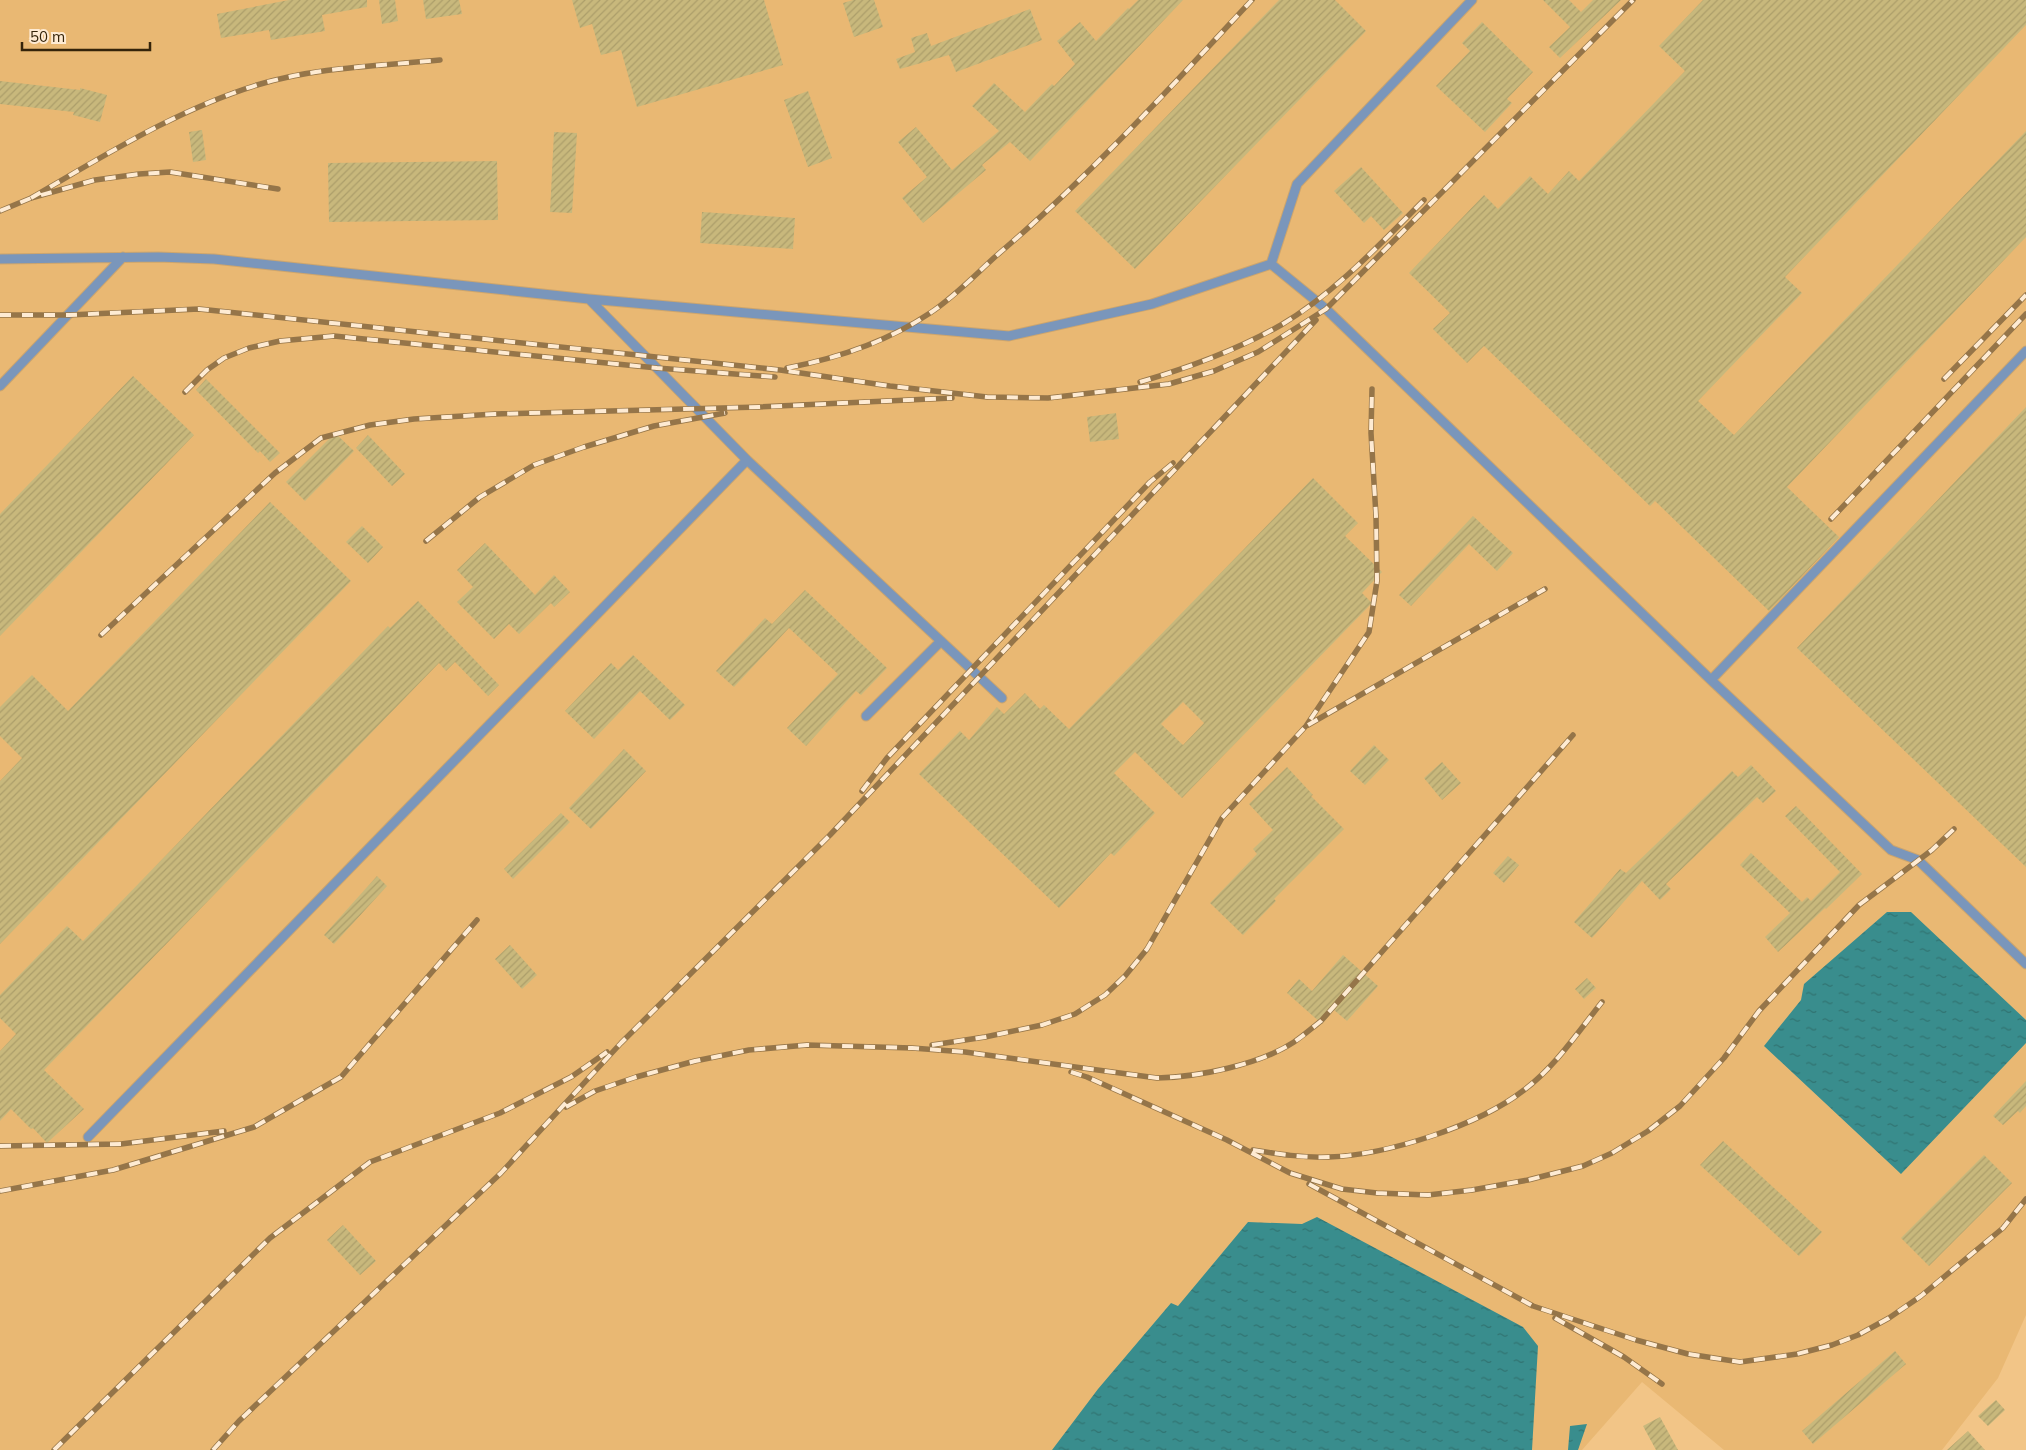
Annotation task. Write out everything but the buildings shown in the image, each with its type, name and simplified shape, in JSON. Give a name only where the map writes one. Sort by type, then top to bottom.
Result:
[{"type":"lane","points":[[1271,264],[1296,184],[1472,0]]},
{"type":"lane","points":[[0,259],[123,257],[214,259],[589,299],[1009,336],[1152,304],[1271,264]]},
{"type":"lane","points":[[0,386],[123,257]]},
{"type":"lane","points":[[1271,264],[1326,310],[1891,850],[1918,860],[2026,964]]},
{"type":"lane","points":[[589,299],[747,460],[1002,698]]},
{"type":"lane","points":[[1711,680],[2026,351]]},
{"type":"lane","points":[[88,1137],[747,460]]},
{"type":"lane","points":[[866,716],[941,641]]},
{"type":"shaded area","points":[[0,0],[2026,0],[2026,1315],[1998,1378],[1942,1450],[1724,1450],[1642,1382],[1582,1450],[0,1450]]},
{"type":"water","points":[[1887,912],[1911,912],[2026,1020],[2026,1043],[1901,1174],[1764,1046],[1801,1000],[1804,984]]},
{"type":"water","points":[[1317,1217],[1523,1327],[1538,1346],[1532,1450],[1052,1450],[1098,1389],[1171,1303],[1178,1306],[1248,1222],[1302,1224]]},
{"type":"water","points":[[1587,1424],[1578,1450],[1568,1450],[1570,1426]]},
{"type":"railway","points":[[787,368],[843,354],[879,341],[914,323],[947,300],[1096,164],[1252,0]]},
{"type":"railway","points":[[0,315],[69,315],[199,309],[780,370],[890,386],[987,397],[1048,398],[1169,384],[1214,371],[1258,352],[1326,309],[1633,0]]},
{"type":"railway","points":[[31,198],[141,135],[227,95],[257,85],[302,74],[440,60]]},
{"type":"railway","points":[[0,211],[31,198],[95,180],[139,174],[170,172],[278,189]]},
{"type":"railway","points":[[1140,382],[1212,358],[1281,325],[1338,283],[1424,200]]},
{"type":"railway","points":[[1944,379],[2026,295]]},
{"type":"railway","points":[[1831,519],[2026,314]]},
{"type":"railway","points":[[213,1450],[239,1421],[501,1173],[621,1043],[830,835],[1316,320]]},
{"type":"railway","points":[[185,392],[207,370],[224,358],[249,348],[280,341],[334,336],[657,368],[775,377]]},
{"type":"railway","points":[[932,1045],[985,1037],[1042,1025],[1075,1014],[1105,995],[1125,976],[1147,949],[1222,818],[1306,726],[1369,632],[1377,581],[1376,516],[1371,433],[1372,389]]},
{"type":"railway","points":[[101,635],[275,473],[321,438],[370,425],[414,419],[495,414],[759,407],[952,398]]},
{"type":"railway","points":[[426,541],[480,497],[534,465],[584,447],[654,426],[725,413]]},
{"type":"railway","points":[[862,791],[887,758],[1150,482],[1173,463]]},
{"type":"railway","points":[[1308,725],[1545,589]]},
{"type":"railway","points":[[566,1107],[595,1091],[636,1077],[695,1061],[749,1050],[807,1045],[912,1048],[965,1052],[1157,1078],[1209,1072],[1264,1057],[1294,1042],[1321,1021],[1573,735]]},
{"type":"railway","points":[[1071,1072],[1087,1077],[1227,1140],[1290,1173],[1342,1189],[1377,1193],[1428,1195],[1472,1190],[1528,1180],[1583,1166],[1612,1153],[1648,1131],[1680,1106],[1724,1058],[1759,1011],[1859,905],[1932,850],[1954,829]]},
{"type":"railway","points":[[0,1191],[113,1170],[254,1127],[341,1077],[477,920]]},
{"type":"railway","points":[[1253,1150],[1310,1157],[1352,1155],[1404,1144],[1457,1126],[1505,1103],[1535,1081],[1566,1049],[1602,1002]]},
{"type":"railway","points":[[54,1450],[270,1238],[370,1162],[500,1113],[571,1077],[607,1052]]},
{"type":"railway","points":[[0,1146],[121,1144],[224,1131]]},
{"type":"railway","points":[[1309,1184],[1533,1306],[1636,1340],[1688,1354],[1740,1362],[1797,1354],[1832,1345],[1858,1335],[1889,1318],[1921,1296],[2003,1228],[2026,1199]]},
{"type":"railway","points":[[1555,1318],[1624,1357],[1662,1384]]}]
